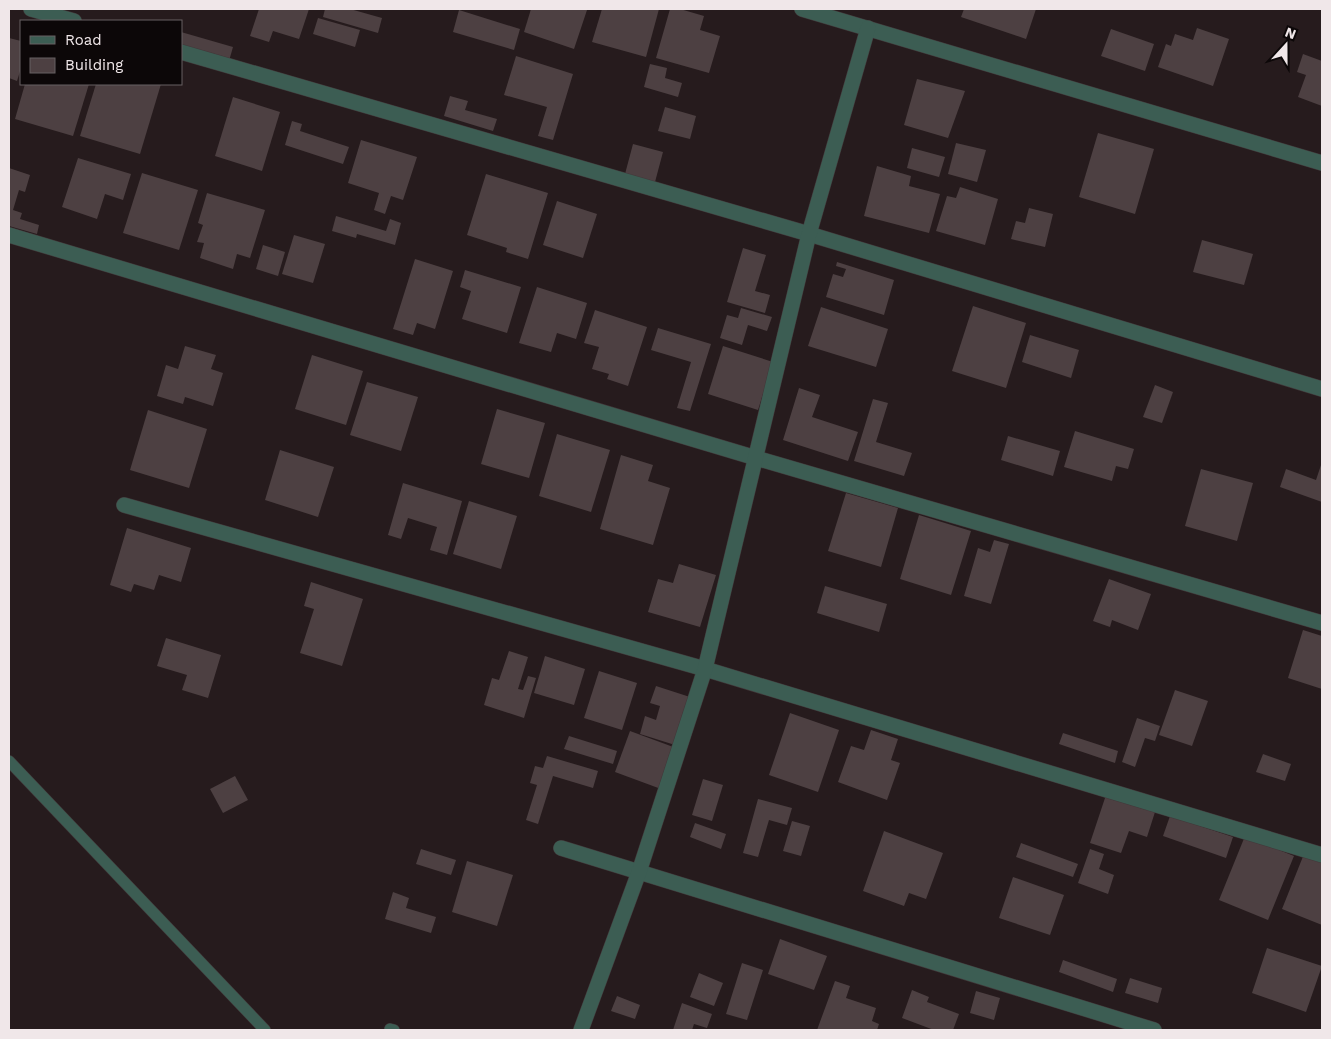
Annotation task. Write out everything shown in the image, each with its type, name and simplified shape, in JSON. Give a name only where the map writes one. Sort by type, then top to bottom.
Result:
[{"type":"street","points":[[31,9],[70,20]]},
{"type":"street","points":[[802,9],[1322,163]]},
{"type":"street","points":[[581,1030],[639,872],[705,670],[809,234],[868,28]]},
{"type":"street","points":[[182,52],[809,234],[1322,389]]},
{"type":"street","points":[[9,235],[756,458],[1322,623]]},
{"type":"street","points":[[124,505],[705,670],[1322,855]]},
{"type":"street","points":[[562,848],[1154,1030]]},
{"type":"lane","points":[[9,760],[265,1030]]},
{"type":"building","points":[[259,9],[309,9],[299,39],[273,31],[269,42],[250,36]]},
{"type":"building","points":[[325,9],[350,9],[382,18],[378,33],[323,17]]},
{"type":"building","points":[[531,9],[587,10],[574,49],[524,32]]},
{"type":"building","points":[[602,9],[659,9],[646,57],[592,42]]},
{"type":"building","points":[[670,9],[680,9],[704,16],[700,30],[720,36],[709,73],[656,58]]},
{"type":"building","points":[[964,9],[1036,9],[1026,39],[961,17]]},
{"type":"building","points":[[459,10],[520,29],[514,50],[453,32]]},
{"type":"building","points":[[318,18],[360,30],[355,47],[313,34]]},
{"type":"building","points":[[1197,28],[1229,39],[1213,86],[1158,67],[1166,44],[1171,46],[1175,34],[1193,40]]},
{"type":"building","points":[[1111,29],[1154,44],[1145,71],[1101,56]]},
{"type":"building","points":[[182,32],[233,47],[229,61],[182,46]]},
{"type":"building","points":[[9,38],[20,41],[20,71],[17,81],[9,78]]},
{"type":"building","points":[[1303,54],[1322,61],[1322,106],[1298,97],[1306,75],[1297,72]]},
{"type":"building","points":[[516,56],[573,74],[553,140],[538,136],[547,107],[504,95]]},
{"type":"building","points":[[650,64],[667,68],[665,78],[682,83],[678,97],[644,87]]},
{"type":"building","points":[[917,79],[965,91],[948,138],[904,125]]},
{"type":"building","points":[[25,85],[89,85],[73,136],[15,119]]},
{"type":"building","points":[[96,85],[161,85],[140,154],[80,136]]},
{"type":"building","points":[[450,96],[468,101],[465,110],[497,119],[493,131],[444,116]]},
{"type":"building","points":[[233,97],[280,112],[262,171],[215,156]]},
{"type":"building","points":[[665,107],[696,116],[690,139],[658,131]]},
{"type":"building","points":[[292,121],[302,124],[300,131],[349,147],[343,164],[285,145]]},
{"type":"building","points":[[1098,133],[1154,149],[1135,214],[1079,197]]},
{"type":"building","points":[[361,140],[417,157],[403,200],[391,196],[385,214],[374,210],[379,193],[348,183]]},
{"type":"building","points":[[956,143],[986,150],[977,182],[948,174]]},
{"type":"building","points":[[633,144],[663,152],[655,182],[625,174]]},
{"type":"building","points":[[912,148],[945,157],[939,177],[907,168]]},
{"type":"building","points":[[78,158],[131,174],[123,200],[105,194],[97,219],[62,207]]},
{"type":"building","points":[[877,166],[911,176],[909,186],[940,194],[929,233],[864,216]]},
{"type":"building","points":[[9,168],[30,175],[25,192],[19,190],[13,210],[22,213],[20,219],[39,225],[37,234],[9,226]]},
{"type":"building","points":[[142,173],[198,190],[179,250],[123,233]]},
{"type":"building","points":[[486,174],[548,193],[528,259],[506,252],[507,248],[467,235]]},
{"type":"building","points":[[960,187],[998,199],[985,245],[936,231],[947,196],[956,198]]},
{"type":"building","points":[[207,193],[265,210],[250,258],[237,254],[233,269],[200,258],[204,243],[197,242],[203,225],[198,223]]},
{"type":"building","points":[[557,201],[597,214],[583,258],[543,245]]},
{"type":"building","points":[[1029,208],[1053,214],[1045,247],[1011,239],[1016,221],[1025,223]]},
{"type":"building","points":[[336,216],[386,231],[390,219],[401,223],[395,245],[357,234],[356,238],[332,231]]},
{"type":"building","points":[[294,235],[325,244],[313,283],[282,274]]},
{"type":"building","points":[[1202,240],[1253,254],[1244,285],[1193,272]]},
{"type":"building","points":[[263,245],[285,252],[278,276],[256,269]]},
{"type":"building","points":[[743,248],[766,255],[755,291],[770,295],[765,313],[727,302]]},
{"type":"building","points":[[415,259],[453,271],[435,329],[417,323],[413,335],[393,329]]},
{"type":"building","points":[[837,262],[894,280],[884,315],[826,297],[833,274],[843,277],[846,269],[836,266]]},
{"type":"building","points":[[465,270],[521,287],[507,333],[462,319],[471,291],[460,287]]},
{"type":"building","points":[[537,287],[587,303],[576,339],[557,333],[551,352],[519,343]]},
{"type":"building","points":[[973,306],[1026,323],[1006,388],[952,371]]},
{"type":"building","points":[[821,307],[888,329],[876,367],[808,346]]},
{"type":"building","points":[[741,308],[772,317],[767,331],[748,325],[742,345],[720,338],[727,315],[738,318]]},
{"type":"building","points":[[595,310],[647,327],[628,386],[607,379],[609,374],[592,369],[599,347],[584,343]]},
{"type":"building","points":[[658,328],[711,344],[690,411],[677,408],[691,362],[651,350]]},
{"type":"building","points":[[1030,335],[1079,350],[1071,378],[1022,362]]},
{"type":"building","points":[[185,346],[216,355],[211,369],[223,373],[213,406],[185,397],[183,404],[157,396],[166,365],[178,369]]},
{"type":"building","points":[[723,346],[773,362],[758,410],[708,394]]},
{"type":"building","points":[[312,355],[363,371],[346,425],[295,409]]},
{"type":"building","points":[[367,382],[418,397],[401,451],[350,435]]},
{"type":"building","points":[[1155,385],[1173,392],[1162,423],[1143,417]]},
{"type":"building","points":[[799,388],[820,395],[812,417],[858,432],[848,461],[783,440]]},
{"type":"building","points":[[873,399],[888,403],[876,442],[912,453],[904,476],[854,461]]},
{"type":"building","points":[[497,409],[545,423],[529,478],[481,464]]},
{"type":"building","points":[[148,410],[207,429],[189,488],[130,470]]},
{"type":"building","points":[[1075,431],[1134,449],[1128,469],[1116,466],[1112,481],[1064,467]]},
{"type":"building","points":[[557,434],[610,450],[591,512],[539,496]]},
{"type":"building","points":[[1008,436],[1060,451],[1053,476],[1001,460]]},
{"type":"building","points":[[280,450],[334,467],[318,517],[265,500]]},
{"type":"building","points":[[621,455],[653,465],[648,481],[670,488],[653,545],[600,529]]},
{"type":"building","points":[[1322,462],[1322,502],[1280,487],[1286,469],[1316,480]]},
{"type":"building","points":[[1201,469],[1253,483],[1237,541],[1185,526]]},
{"type":"building","points":[[403,483],[462,501],[447,555],[430,550],[437,527],[408,518],[401,539],[388,535]]},
{"type":"building","points":[[846,493],[898,508],[881,567],[828,551]]},
{"type":"building","points":[[469,501],[517,516],[501,569],[453,554]]},
{"type":"building","points":[[919,515],[971,531],[951,595],[900,579]]},
{"type":"building","points":[[127,528],[191,548],[181,582],[159,575],[154,590],[134,584],[131,592],[110,585]]},
{"type":"building","points":[[994,540],[1009,544],[991,604],[964,596],[978,548],[990,552]]},
{"type":"building","points":[[679,564],[716,575],[700,627],[648,612],[658,579],[673,583]]},
{"type":"building","points":[[1109,579],[1151,594],[1138,630],[1112,620],[1110,627],[1093,621]]},
{"type":"building","points":[[311,582],[363,599],[342,666],[300,653],[314,609],[304,606]]},
{"type":"building","points":[[825,586],[887,604],[879,632],[817,613]]},
{"type":"building","points":[[1303,630],[1322,636],[1322,689],[1288,678]]},
{"type":"building","points":[[166,638],[221,655],[208,698],[182,690],[187,675],[157,666]]},
{"type":"building","points":[[509,651],[528,657],[518,689],[523,690],[528,676],[536,678],[524,718],[484,705],[492,678],[499,680]]},
{"type":"building","points":[[545,656],[585,669],[574,705],[534,693]]},
{"type":"building","points":[[599,671],[637,683],[622,730],[584,718]]},
{"type":"building","points":[[656,686],[690,697],[675,745],[640,734],[645,716],[656,720],[660,706],[650,703]]},
{"type":"building","points":[[1175,690],[1208,701],[1192,746],[1159,735]]},
{"type":"building","points":[[790,713],[839,730],[818,792],[769,775]]},
{"type":"building","points":[[1137,718],[1160,726],[1155,741],[1145,738],[1135,767],[1122,762]]},
{"type":"building","points":[[871,730],[898,739],[891,760],[900,763],[887,800],[838,782],[851,746],[864,750]]},
{"type":"building","points":[[630,731],[676,748],[661,789],[615,772]]},
{"type":"building","points":[[1063,733],[1118,751],[1115,763],[1059,744]]},
{"type":"building","points":[[569,736],[617,751],[613,764],[564,749]]},
{"type":"building","points":[[1263,754],[1291,764],[1285,781],[1256,772]]},
{"type":"building","points":[[547,756],[598,771],[593,788],[553,776],[538,824],[526,820],[537,785],[530,783],[535,766],[543,768]]},
{"type":"building","points":[[235,776],[248,800],[223,813],[210,789]]},
{"type":"building","points":[[703,779],[723,785],[712,821],[692,815]]},
{"type":"building","points":[[1106,795],[1155,812],[1147,837],[1129,831],[1121,853],[1090,843]]},
{"type":"building","points":[[758,799],[792,808],[787,825],[769,820],[758,857],[743,853]]},
{"type":"building","points":[[1170,816],[1233,837],[1226,858],[1163,836]]},
{"type":"building","points":[[792,821],[810,826],[801,856],[783,851]]},
{"type":"building","points":[[695,823],[726,834],[721,849],[690,837]]},
{"type":"building","points":[[884,831],[943,853],[926,899],[909,893],[904,906],[863,891]]},
{"type":"building","points":[[1245,836],[1294,856],[1268,920],[1219,900]]},
{"type":"building","points":[[1021,843],[1078,864],[1073,877],[1016,857]]},
{"type":"building","points":[[421,849],[456,860],[451,875],[416,864]]},
{"type":"building","points":[[1090,849],[1104,854],[1099,869],[1114,875],[1108,894],[1078,883]]},
{"type":"building","points":[[1304,854],[1322,862],[1322,925],[1282,909]]},
{"type":"building","points":[[467,861],[513,875],[497,926],[452,912]]},
{"type":"building","points":[[1013,877],[1064,895],[1050,935],[999,918]]},
{"type":"building","points":[[393,892],[409,898],[406,908],[436,917],[431,933],[385,919]]},
{"type":"building","points":[[780,939],[827,956],[814,990],[768,974]]},
{"type":"building","points":[[1267,948],[1322,966],[1306,1012],[1252,993]]},
{"type":"building","points":[[1063,960],[1117,979],[1113,992],[1059,972]]},
{"type":"building","points":[[742,963],[763,970],[747,1020],[726,1014]]},
{"type":"building","points":[[699,973],[723,983],[714,1006],[690,997]]},
{"type":"building","points":[[1130,978],[1162,988],[1158,1003],[1125,993]]},
{"type":"building","points":[[835,981],[850,986],[846,998],[876,1008],[872,1021],[879,1024],[877,1030],[817,1030]]},
{"type":"building","points":[[912,990],[929,997],[927,1002],[959,1014],[953,1030],[934,1030],[902,1018]]},
{"type":"building","points":[[976,991],[1000,998],[994,1020],[970,1013]]},
{"type":"building","points":[[617,996],[640,1005],[635,1019],[611,1011]]},
{"type":"building","points":[[682,1003],[712,1014],[707,1028],[694,1024],[692,1030],[673,1030]]}]
